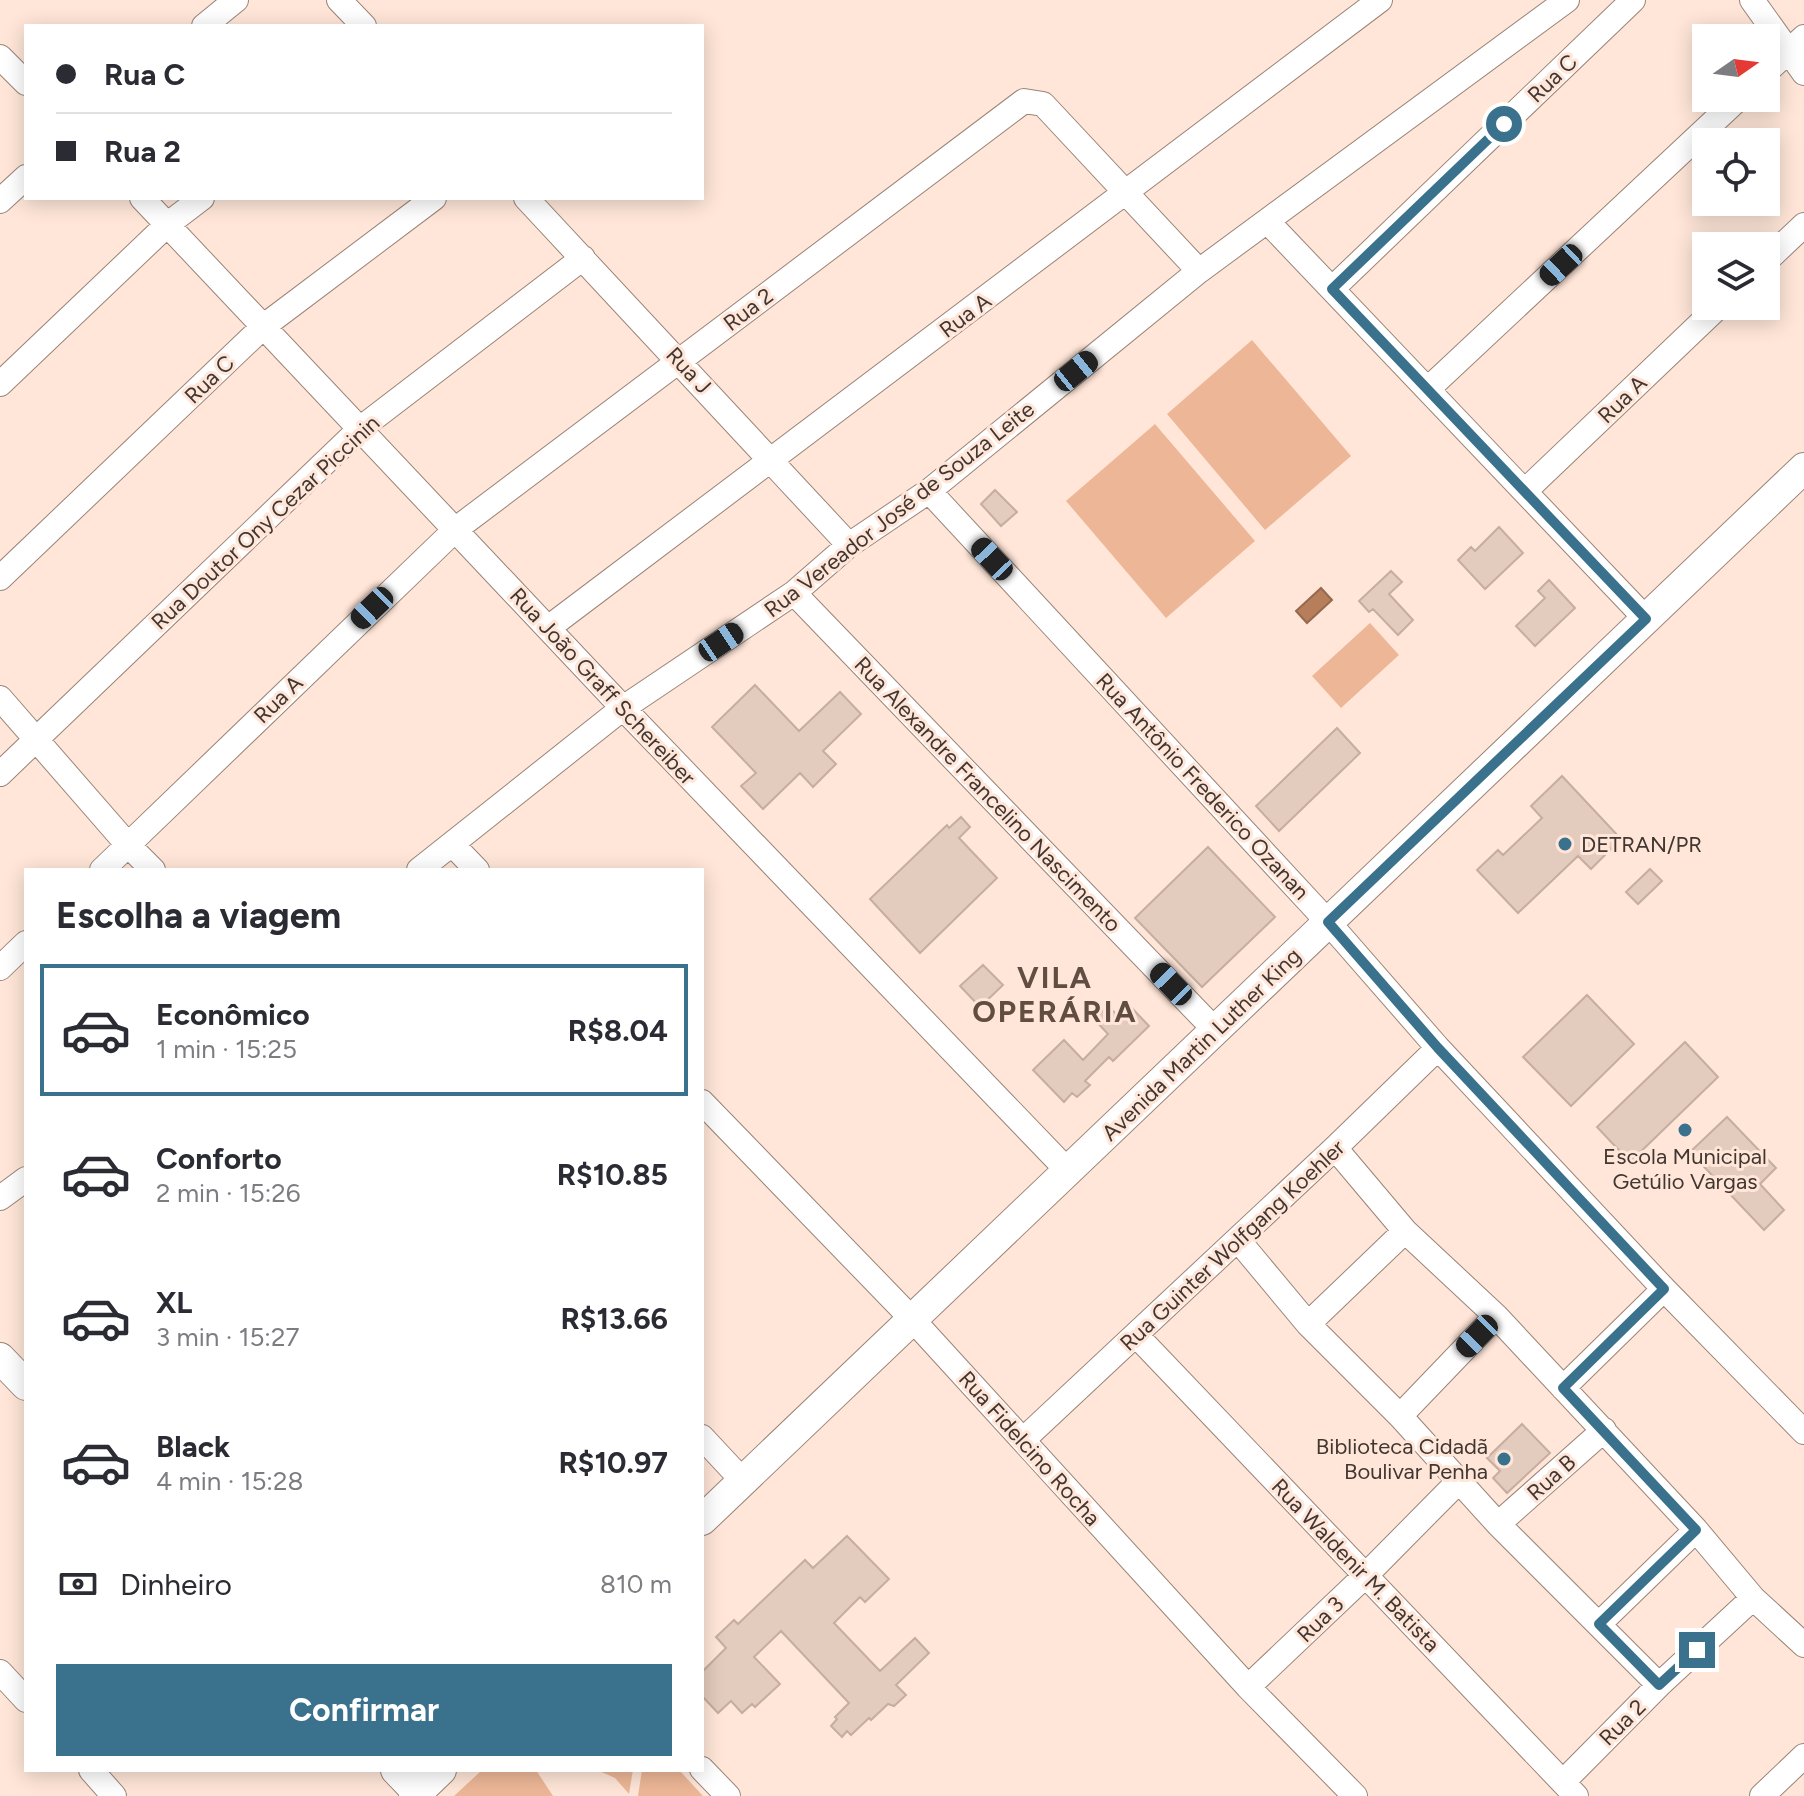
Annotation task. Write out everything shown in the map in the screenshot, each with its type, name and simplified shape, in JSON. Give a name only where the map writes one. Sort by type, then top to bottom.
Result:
[{"type":"main road","name":"Avenida Martin Luther King","points":[[704,1518],[1804,468]]},
{"type":"main road","points":[[0,1358],[24,1383]]},
{"type":"main road","points":[[398,1772],[418,1795],[439,1772]]},
{"type":"street","points":[[206,24],[236,0]]},
{"type":"street","points":[[339,0],[362,24]]},
{"type":"street","name":"Rua A","points":[[548,628],[1380,0]]},
{"type":"street","name":"Rua Vereador José de Souza Leite","points":[[422,868],[623,708],[794,593],[849,545],[929,491],[1199,271],[1566,0]]},
{"type":"street","name":"Rua C","points":[[1332,289],[1633,0]]},
{"type":"street","points":[[1752,0],[1796,44],[1804,73]]},
{"type":"street","points":[[1780,59],[1796,44]]},
{"type":"street","points":[[0,57],[24,81]]},
{"type":"street","name":"Rua 2","points":[[456,529],[1024,101],[1043,104],[1126,193]]},
{"type":"street","points":[[1428,389],[1724,112]]},
{"type":"street","points":[[0,201],[24,179]]},
{"type":"street","points":[[1126,193],[1199,271]]},
{"type":"street","name":"Rua João Graff Schereiber","points":[[144,200],[623,708],[1068,1171]]},
{"type":"street","points":[[0,384],[168,224],[199,200]]},
{"type":"street","name":"Rua C","points":[[0,578],[264,326],[431,200]]},
{"type":"street","name":"Rua J","points":[[528,200],[849,545]]},
{"type":"street","points":[[1267,221],[1646,619]]},
{"type":"street","points":[[1780,248],[1804,225]]},
{"type":"street","name":"Rua Doutor Ony Cezar Piccinin","points":[[0,774],[361,428],[583,258]]},
{"type":"street","name":"Rua A","points":[[1525,491],[1704,320]]},
{"type":"street","name":"Rua Antônio Frederico Ozanan","points":[[929,491],[1328,922],[1438,1048],[1664,1289],[1803,1428]]},
{"type":"street","name":"Rua A","points":[[104,868],[456,529]]},
{"type":"street","name":"Rua Alexandre Francelino Nascimento","points":[[794,593],[1215,1030]]},
{"type":"street","points":[[0,698],[151,868]]},
{"type":"street","points":[[452,844],[475,868]]},
{"type":"street","points":[[0,968],[24,945]]},
{"type":"street","name":"Rua Guinter Wolfgang Koehler","points":[[1023,1440],[1438,1048]]},
{"type":"street","name":"Rua Fidelcino Rocha","points":[[704,1104],[913,1320],[1248,1687],[1355,1796]]},
{"type":"street","points":[[1335,1148],[1405,1231],[1496,1316],[1696,1530],[1753,1598],[1804,1645]]},
{"type":"street","points":[[0,1198],[24,1180]]},
{"type":"street","points":[[1308,1324],[1405,1231]]},
{"type":"street","points":[[1238,1240],[1308,1324],[1400,1416],[1498,1524],[1659,1685]]},
{"type":"street","points":[[1563,1388],[1664,1289]]},
{"type":"street","points":[[1400,1416],[1496,1316]]},
{"type":"street","name":"Rua Waldenir M. Batista","points":[[1136,1335],[1570,1789]]},
{"type":"street","name":"Rua B","points":[[1498,1524],[1604,1430]]},
{"type":"street","points":[[704,1439],[743,1481]]},
{"type":"street","name":"Rua 3","points":[[1248,1687],[1458,1482]]},
{"type":"street","points":[[1599,1624],[1696,1530]]},
{"type":"street","name":"Rua 2","points":[[1570,1789],[1659,1685],[1753,1598]]},
{"type":"street","points":[[0,1672],[24,1698]]},
{"type":"street","points":[[1762,1796],[1804,1756]]},
{"type":"street","points":[[704,1771],[728,1796]]},
{"type":"street","points":[[93,1772],[114,1796]]},
{"type":"shaded area","points":[[1252,340],[1351,456],[1265,530],[1167,414]]},
{"type":"shaded area","points":[[1155,424],[1255,541],[1166,618],[1066,501]]},
{"type":"shaded area","points":[[1321,588],[1332,600],[1307,623],[1296,611]]},
{"type":"shaded area","points":[[1370,623],[1399,655],[1341,708],[1312,676]]},
{"type":"shaded area","points":[[480,1772],[537,1772],[553,1796],[454,1796]]},
{"type":"shaded area","points":[[602,1772],[633,1772],[629,1794],[615,1778]]},
{"type":"shaded area","points":[[642,1772],[681,1772],[703,1796],[638,1796]]},
{"type":"building","points":[[995,490],[1017,512],[1001,526],[981,504]]},
{"type":"building","points":[[1499,527],[1523,553],[1485,589],[1458,560],[1471,547],[1475,551]]},
{"type":"building","points":[[1391,571],[1402,582],[1389,594],[1413,620],[1398,635],[1373,609],[1369,612],[1359,601]]},
{"type":"building","points":[[1549,580],[1575,608],[1535,646],[1516,626],[1545,598],[1538,591]]},
{"type":"building","points":[[755,685],[799,731],[840,692],[861,714],[823,751],[836,764],[813,787],[800,773],[763,809],[741,786],[756,773],[712,727]]},
{"type":"building","points":[[1337,728],[1360,753],[1279,831],[1256,806]]},
{"type":"building","name":"DETRAN/PR","points":[[1562,776],[1621,839],[1591,869],[1578,856],[1518,913],[1477,870],[1498,850],[1503,855],[1542,818],[1531,806]]},
{"type":"building","points":[[961,817],[970,827],[959,838],[997,878],[920,953],[870,899],[947,825],[949,828]]},
{"type":"building","points":[[1208,847],[1275,917],[1202,987],[1135,918]]},
{"type":"building","points":[[1650,869],[1662,881],[1638,904],[1626,892]]},
{"type":"building","points":[[983,965],[1003,985],[980,1007],[960,986]]},
{"type":"building","points":[[1587,995],[1634,1044],[1571,1106],[1523,1057]]},
{"type":"building","points":[[1108,1006],[1119,1017],[1130,1006],[1149,1026],[1113,1061],[1109,1057],[1085,1081],[1090,1085],[1077,1097],[1072,1093],[1064,1102],[1033,1070],[1064,1040],[1083,1060],[1108,1034],[1094,1019]]},
{"type":"building","points":[[1685,1042],[1718,1077],[1630,1162],[1597,1127]]},
{"type":"building","points":[[1727,1117],[1776,1168],[1760,1184],[1784,1210],[1764,1230],[1690,1152]]},
{"type":"building","name":"Biblioteca Cidadã Boulivar Penha","points":[[1522,1424],[1550,1453],[1507,1493],[1493,1478],[1500,1471],[1487,1458]]},
{"type":"building","points":[[847,1536],[889,1579],[865,1602],[860,1597],[834,1623],[880,1671],[915,1638],[929,1653],[896,1685],[906,1695],[894,1706],[888,1704],[851,1735],[847,1731],[842,1737],[831,1726],[849,1703],[781,1631],[754,1657],[780,1684],[755,1707],[752,1704],[742,1713],[731,1701],[718,1713],[704,1698],[704,1670],[726,1648],[716,1637],[734,1620],[738,1624],[805,1560],[813,1568]]},
{"type":"place","name":"DETRAN/PR","points":[[1565,844]]},
{"type":"place","name":"Escola Municipal Getúlio Vargas","points":[[1685,1130]]},
{"type":"place","name":"Biblioteca Cidadã Boulivar Penha","points":[[1504,1459]]},
{"type":"district","name":"VILA OPERÁRIA","points":[[1055,995]]},
{"type":"route","points":[[1504,124],[1332,289],[1646,619],[1328,922],[1438,1048],[1664,1289],[1563,1388],[1696,1530],[1599,1624],[1659,1685],[1697,1650]]}]
